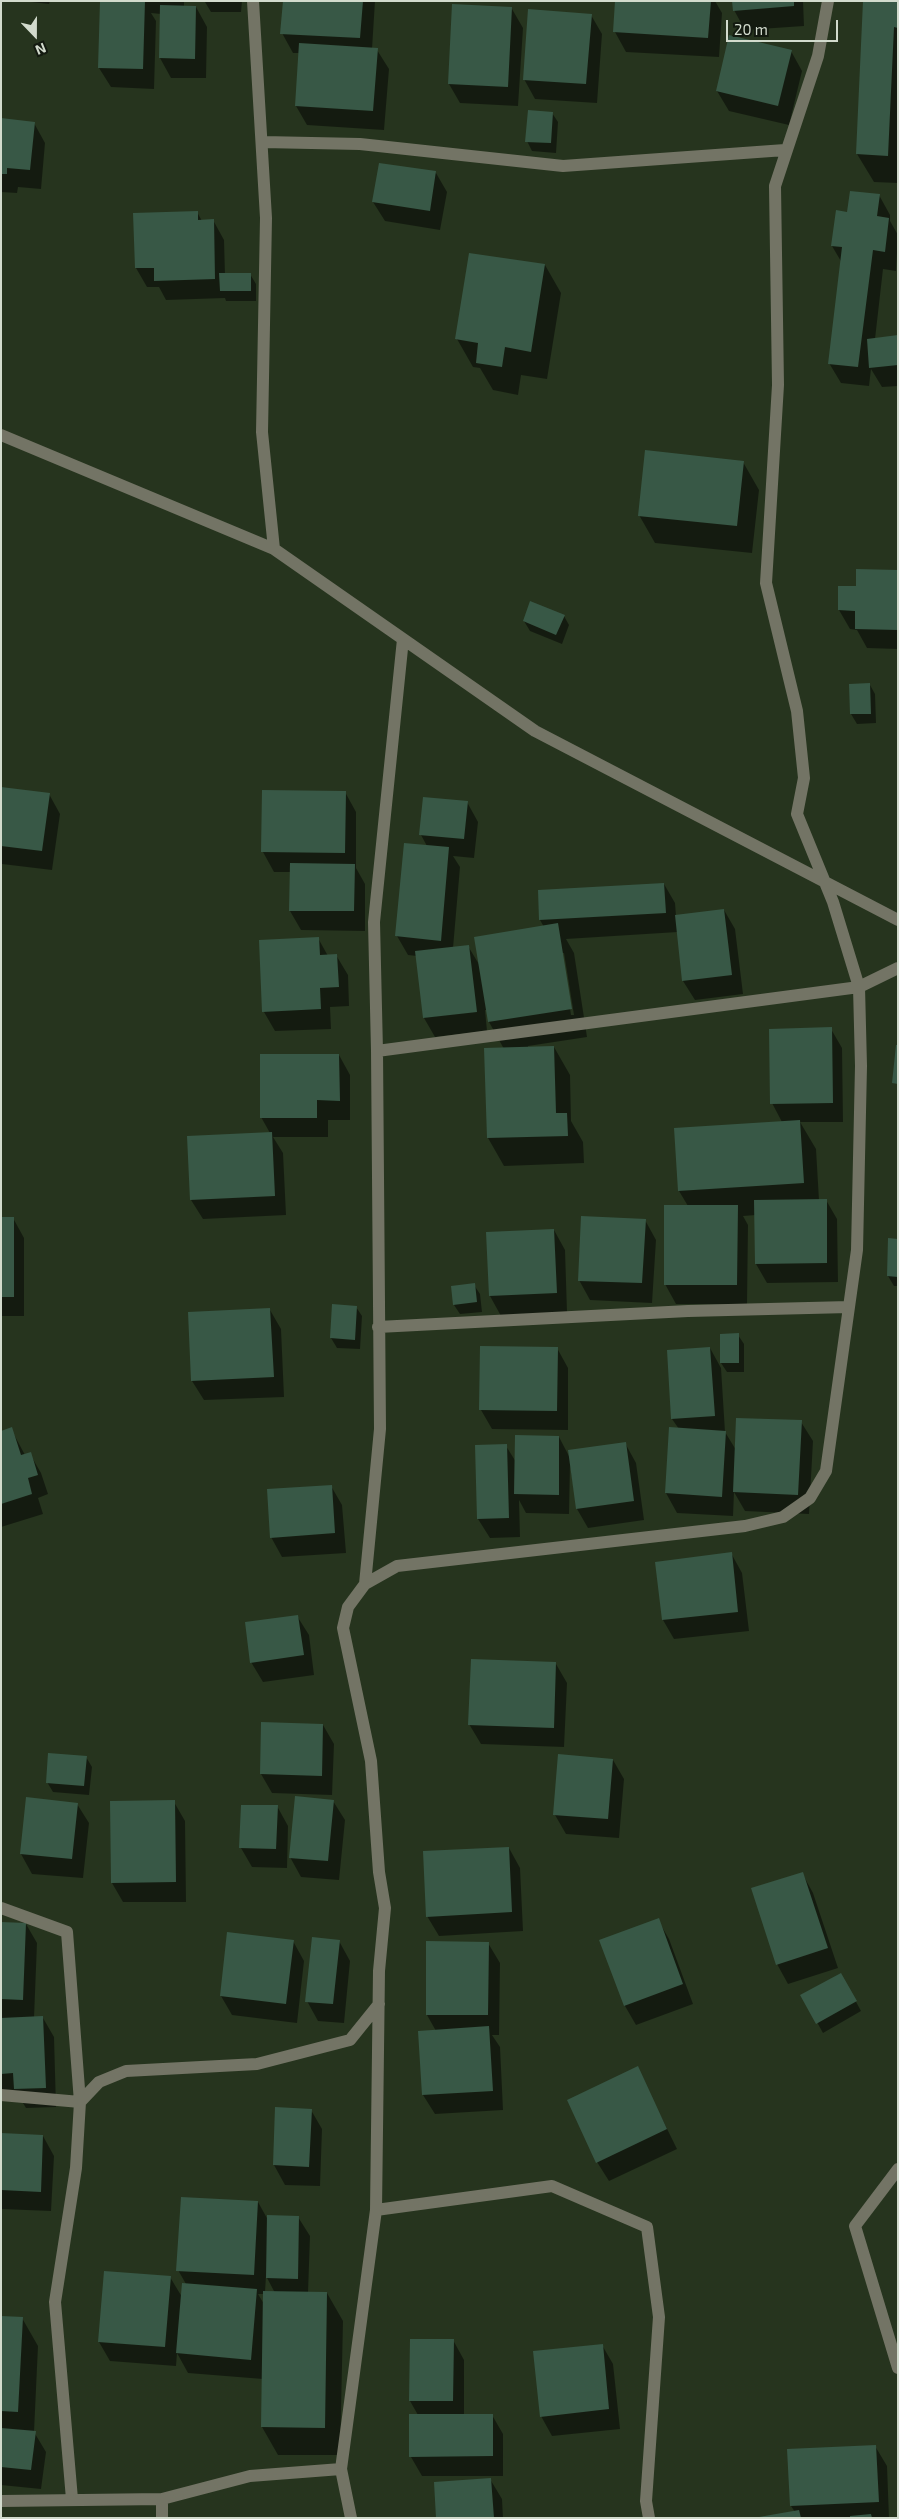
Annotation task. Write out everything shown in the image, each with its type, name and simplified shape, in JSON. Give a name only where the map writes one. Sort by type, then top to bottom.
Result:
[{"type":"street","points":[[253,1],[263,142],[266,218],[262,432],[274,548]]},
{"type":"street","points":[[350,2518],[341,2469],[376,2210],[379,1971],[384,1908],[379,1872],[370,1761],[344,1628],[348,1607],[365,1584],[397,1566],[745,1526],[783,1517],[810,1498],[826,1471],[858,1250],[861,1066],[859,987],[826,883],[797,814],[804,778],[797,711],[766,583],[778,385],[775,186],[785,150],[818,56],[828,1]]},
{"type":"street","points":[[263,142],[360,144],[563,166],[785,150]]},
{"type":"street","points":[[1,435],[274,548],[535,731],[898,920]]},
{"type":"street","points":[[365,1584],[380,1429],[378,1051],[374,922],[403,639]]},
{"type":"street","points":[[378,1051],[859,987],[898,968]]},
{"type":"street","points":[[378,1327],[688,1311],[849,1307]]},
{"type":"street","points":[[1,1908],[67,1932],[80,2102],[76,2168],[56,2302],[72,2499]]},
{"type":"street","points":[[80,2102],[99,2082],[126,2071],[257,2064],[350,2040],[379,2004]]},
{"type":"street","points":[[1,2095],[80,2102]]},
{"type":"street","points":[[898,2169],[854,2226],[898,2368]]},
{"type":"street","points":[[376,2210],[552,2186],[647,2227],[659,2317],[646,2501],[648,2518]]},
{"type":"street","points":[[1,2501],[162,2499],[250,2476],[341,2469]]},
{"type":"street","points":[[162,2499],[162,2518]]},
{"type":"building","points":[[100,1],[145,1],[143,69],[98,68]]},
{"type":"building","points":[[283,1],[363,1],[360,38],[280,34]]},
{"type":"building","points":[[615,1],[711,1],[708,38],[613,32]]},
{"type":"building","points":[[732,1],[794,1],[794,6],[733,11]]},
{"type":"building","points":[[863,1],[898,1],[898,28],[894,27],[888,156],[856,154]]},
{"type":"building","points":[[452,4],[512,7],[508,87],[448,84]]},
{"type":"building","points":[[160,5],[196,6],[195,59],[159,58]]},
{"type":"building","points":[[528,9],[592,14],[586,84],[523,80]]},
{"type":"building","points":[[729,35],[792,50],[778,106],[716,91]]},
{"type":"building","points":[[299,43],[378,48],[373,111],[295,106]]},
{"type":"building","points":[[528,110],[553,112],[551,143],[525,142]]},
{"type":"building","points":[[1,118],[35,122],[30,170],[7,168],[7,174],[1,174]]},
{"type":"building","points":[[379,163],[436,171],[430,211],[372,202]]},
{"type":"building","points":[[850,191],[880,194],[877,216],[889,218],[885,252],[873,250],[858,367],[828,364],[842,247],[831,246],[836,210],[847,212]]},
{"type":"building","points":[[198,211],[198,220],[214,219],[215,279],[154,281],[154,268],[135,268],[133,213]]},
{"type":"building","points":[[469,253],[545,264],[531,352],[505,347],[502,367],[476,363],[478,343],[455,339]]},
{"type":"building","points":[[219,273],[251,273],[251,291],[220,291]]},
{"type":"building","points":[[898,335],[898,365],[869,368],[867,339]]},
{"type":"building","points":[[645,450],[744,461],[737,526],[638,516]]},
{"type":"building","points":[[856,569],[898,570],[898,630],[855,629],[855,611],[838,610],[838,586],[856,586]]},
{"type":"building","points":[[530,601],[565,615],[556,635],[523,621]]},
{"type":"building","points":[[870,683],[871,714],[850,714],[849,684]]},
{"type":"building","points":[[1,787],[50,793],[42,851],[1,846]]},
{"type":"building","points":[[262,790],[346,791],[345,853],[261,852]]},
{"type":"building","points":[[423,797],[468,801],[464,839],[419,835]]},
{"type":"building","points":[[404,843],[449,847],[441,941],[395,936]]},
{"type":"building","points":[[290,863],[355,864],[354,911],[289,911]]},
{"type":"building","points":[[664,883],[666,913],[539,920],[538,890]]},
{"type":"building","points":[[724,909],[732,975],[682,981],[675,915]]},
{"type":"building","points":[[558,923],[572,1009],[488,1022],[474,937]]},
{"type":"building","points":[[319,937],[320,955],[337,954],[339,987],[320,988],[321,1009],[262,1012],[259,940]]},
{"type":"building","points":[[469,945],[477,1012],[423,1018],[415,951]]},
{"type":"building","points":[[832,1027],[833,1103],[770,1104],[769,1029]]},
{"type":"building","points":[[896,1045],[898,1045],[898,1084],[892,1083]]},
{"type":"building","points":[[554,1046],[556,1113],[567,1113],[568,1136],[487,1138],[484,1048]]},
{"type":"building","points":[[260,1054],[339,1054],[340,1101],[317,1100],[317,1118],[260,1118]]},
{"type":"building","points":[[800,1120],[804,1183],[678,1191],[674,1128]]},
{"type":"building","points":[[272,1132],[275,1196],[190,1200],[187,1136]]},
{"type":"building","points":[[827,1199],[827,1263],[755,1264],[754,1200]]},
{"type":"building","points":[[664,1205],[738,1205],[737,1285],[664,1285]]},
{"type":"building","points":[[581,1216],[646,1219],[642,1283],[578,1281]]},
{"type":"building","points":[[1,1217],[14,1217],[14,1297],[1,1297]]},
{"type":"building","points":[[554,1229],[557,1293],[489,1296],[486,1232]]},
{"type":"building","points":[[888,1238],[898,1239],[898,1277],[887,1276]]},
{"type":"building","points":[[475,1283],[477,1302],[453,1305],[451,1286]]},
{"type":"building","points":[[332,1304],[357,1306],[355,1340],[330,1338]]},
{"type":"building","points":[[270,1308],[274,1377],[191,1381],[188,1312]]},
{"type":"building","points":[[739,1333],[739,1363],[720,1363],[720,1334]]},
{"type":"building","points":[[480,1346],[558,1347],[557,1411],[479,1410]]},
{"type":"building","points":[[710,1347],[715,1416],[671,1419],[667,1350]]},
{"type":"building","points":[[736,1418],[802,1420],[798,1495],[733,1492]]},
{"type":"building","points":[[12,1427],[21,1455],[31,1452],[38,1475],[28,1478],[32,1494],[1,1504],[1,1431]]},
{"type":"building","points":[[669,1427],[726,1431],[722,1497],[665,1493]]},
{"type":"building","points":[[515,1435],[559,1436],[559,1495],[514,1494]]},
{"type":"building","points":[[626,1442],[634,1501],[576,1509],[568,1450]]},
{"type":"building","points":[[507,1444],[509,1518],[477,1519],[475,1445]]},
{"type":"building","points":[[332,1485],[335,1533],[270,1538],[267,1489]]},
{"type":"building","points":[[732,1552],[738,1612],[662,1620],[655,1562]]},
{"type":"building","points":[[298,1615],[304,1655],[250,1663],[245,1622]]},
{"type":"building","points":[[471,1659],[556,1662],[554,1728],[468,1725]]},
{"type":"building","points":[[261,1722],[323,1724],[322,1776],[260,1774]]},
{"type":"building","points":[[48,1753],[87,1756],[84,1786],[46,1783]]},
{"type":"building","points":[[558,1754],[613,1759],[608,1819],[553,1815]]},
{"type":"building","points":[[295,1796],[334,1800],[328,1861],[289,1858]]},
{"type":"building","points":[[26,1797],[78,1803],[72,1859],[20,1854]]},
{"type":"building","points":[[175,1800],[176,1882],[111,1883],[110,1801]]},
{"type":"building","points":[[241,1805],[278,1805],[276,1849],[239,1848]]},
{"type":"building","points":[[509,1847],[512,1912],[426,1917],[423,1851]]},
{"type":"building","points":[[803,1872],[828,1948],[776,1965],[751,1888]]},
{"type":"building","points":[[659,1918],[683,1984],[624,2006],[599,1940]]},
{"type":"building","points":[[1,1922],[26,1923],[23,2000],[1,1999]]},
{"type":"building","points":[[227,1932],[294,1940],[286,2004],[220,1996]]},
{"type":"building","points":[[312,1937],[340,1940],[333,2004],[305,2002]]},
{"type":"building","points":[[426,1941],[489,1942],[488,2015],[426,2015]]},
{"type":"building","points":[[841,1973],[857,2001],[816,2024],[800,1995]]},
{"type":"building","points":[[43,2016],[46,2088],[14,2089],[13,2073],[1,2074],[1,2018]]},
{"type":"building","points":[[489,2026],[493,2091],[422,2095],[418,2031]]},
{"type":"building","points":[[638,2066],[667,2129],[596,2163],[567,2100]]},
{"type":"building","points":[[275,2107],[312,2109],[309,2167],[273,2165]]},
{"type":"building","points":[[1,2133],[43,2135],[41,2192],[1,2190]]},
{"type":"building","points":[[181,2197],[258,2201],[254,2275],[176,2271]]},
{"type":"building","points":[[267,2215],[299,2216],[298,2279],[266,2278]]},
{"type":"building","points":[[104,2271],[171,2276],[165,2347],[98,2342]]},
{"type":"building","points":[[182,2283],[257,2289],[251,2360],[176,2353]]},
{"type":"building","points":[[263,2291],[327,2292],[325,2428],[261,2427]]},
{"type":"building","points":[[1,2316],[23,2317],[18,2412],[1,2411]]},
{"type":"building","points":[[410,2339],[454,2339],[453,2401],[409,2401]]},
{"type":"building","points":[[603,2344],[609,2409],[540,2417],[533,2351]]},
{"type":"building","points":[[409,2414],[493,2414],[493,2456],[409,2457]]},
{"type":"building","points":[[1,2428],[36,2431],[31,2470],[1,2467]]},
{"type":"building","points":[[876,2445],[879,2502],[790,2506],[787,2449]]},
{"type":"building","points":[[491,2478],[494,2518],[436,2518],[434,2482]]},
{"type":"building","points":[[799,2510],[801,2518],[759,2518],[759,2517]]},
{"type":"building","points":[[871,2514],[872,2518],[850,2518],[850,2516]]}]
